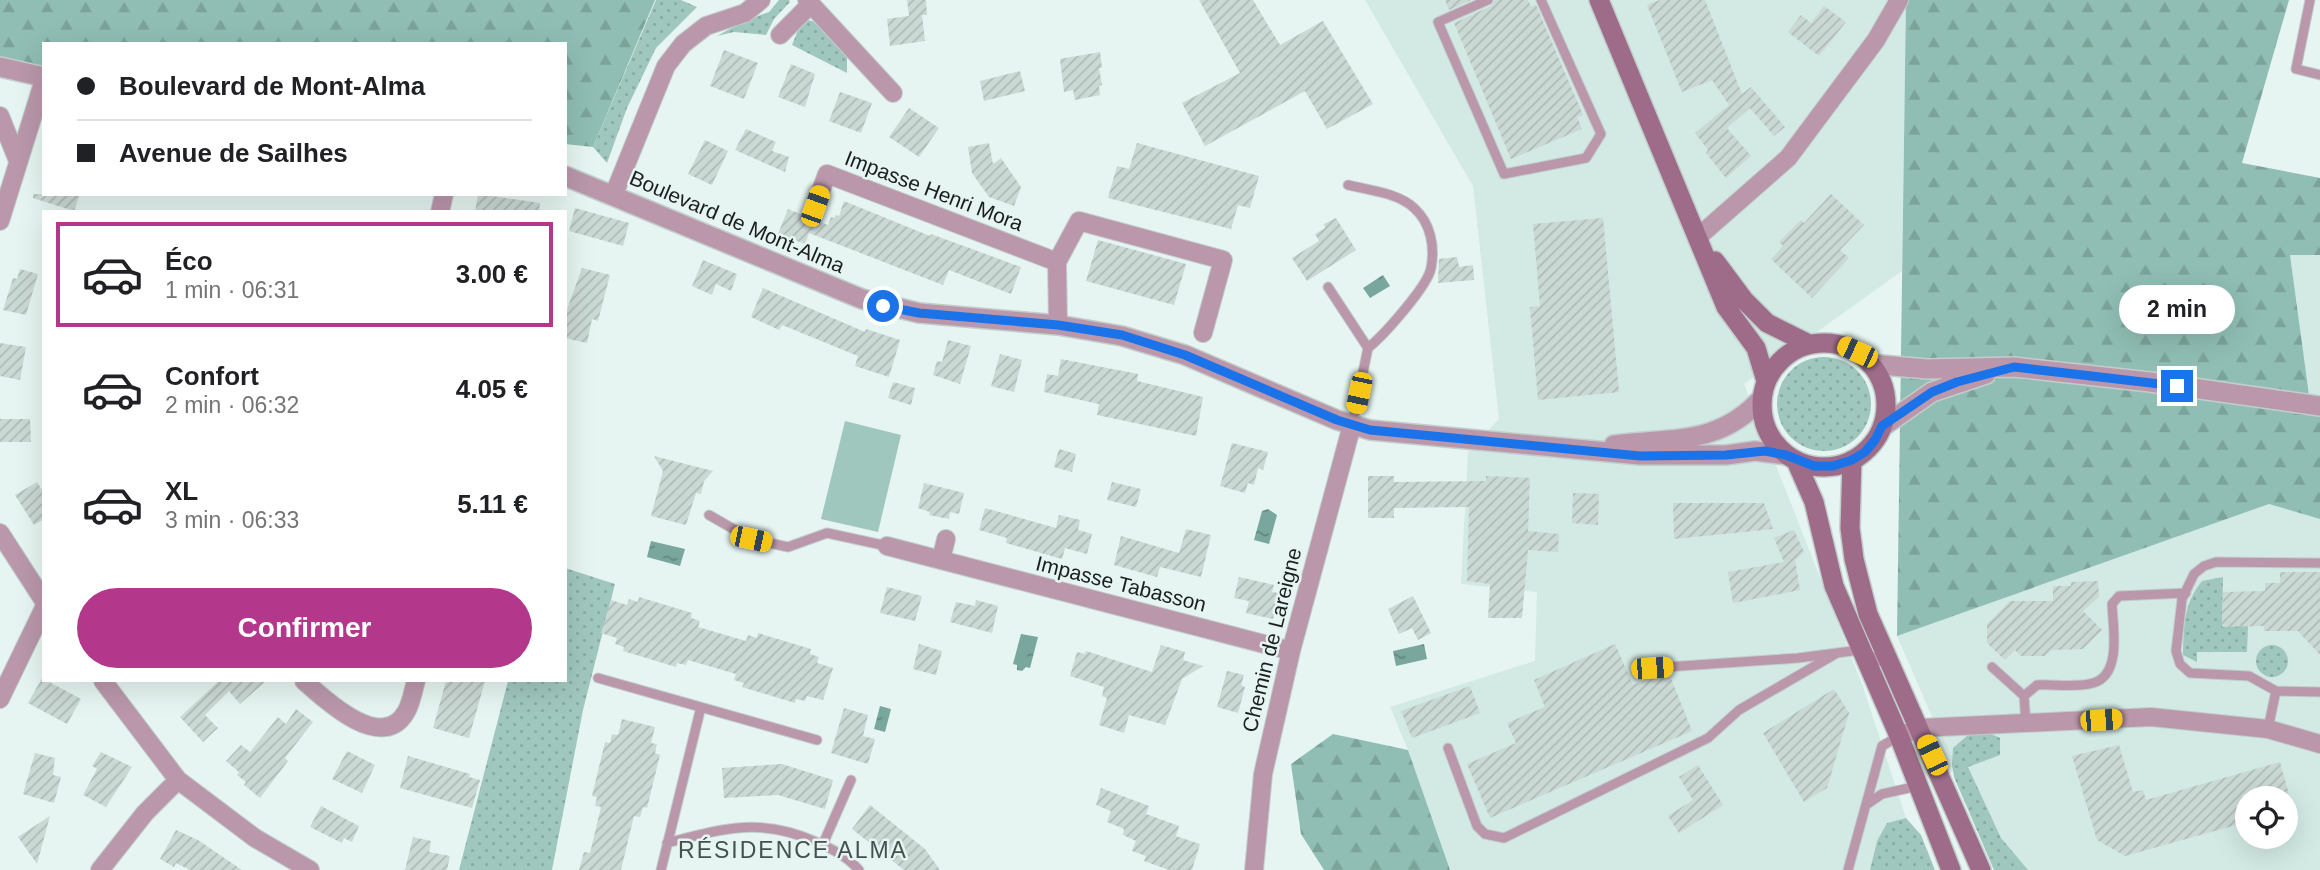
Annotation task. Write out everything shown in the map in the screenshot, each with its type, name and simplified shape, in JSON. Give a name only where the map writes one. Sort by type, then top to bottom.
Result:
[{"type":"main road","points":[[1598,0],[1726,307],[1756,348],[1763,390],[1763,420],[1772,439],[1791,458],[1814,502],[1834,586],[1899,736],[1951,870]]},
{"type":"main road","points":[[1698,237],[1744,300],[1767,324],[1809,344]]},
{"type":"main road","points":[[1763,390],[1776,365],[1791,352],[1809,344],[1826,342],[1857,352],[1880,377],[1886,410],[1882,426],[1870,446],[1852,460],[1833,466],[1814,466],[1791,458]]},
{"type":"main road","points":[[1852,460],[1849,510],[1854,559],[1868,614],[1981,870]]},
{"type":"street","points":[[614,194],[666,66],[678,51],[706,26],[746,13],[761,0]]},
{"type":"street","points":[[1698,237],[1788,158],[1876,40],[1899,0]]},
{"type":"street","points":[[780,35],[809,2],[893,93]]},
{"type":"street","points":[[0,67],[42,78]]},
{"type":"street","points":[[0,221],[42,84]]},
{"type":"street","points":[[0,116],[18,161]]},
{"type":"street","name":"Impasse Henri Mora","points":[[815,206],[827,174],[1057,262]]},
{"type":"street","name":"Boulevard de Mont-Alma","points":[[567,177],[872,303],[919,313],[1058,325],[1110,333],[1175,352],[1370,430],[1640,456],[1726,455],[1755,451],[1791,458]]},
{"type":"street","points":[[1058,325],[1057,262],[1079,221],[1223,260],[1203,333]]},
{"type":"street","points":[[1870,364],[1927,369],[2014,367],[2136,380],[2320,406]]},
{"type":"street","points":[[1882,426],[1932,392],[1957,382],[2014,367]]},
{"type":"street","name":"Boulevard de Mont-Alma","points":[[1585,449],[1688,438],[1720,430],[1746,414],[1763,390]]},
{"type":"street","name":"Chemin de Lareigne","points":[[1254,870],[1263,774],[1291,651],[1352,425]]},
{"type":"street","points":[[941,560],[946,539]]},
{"type":"street","points":[[3,544],[42,598]]},
{"type":"street","name":"Impasse Tabasson","points":[[887,546],[1291,651]]},
{"type":"street","points":[[0,699],[42,612]]},
{"type":"street","points":[[104,682],[178,780],[255,838],[310,870]]},
{"type":"street","points":[[305,682],[348,718],[369,726],[382,726],[393,724],[407,712],[416,682]]},
{"type":"street","points":[[1899,736],[1920,728],[2151,717],[2268,729],[2320,744]]},
{"type":"street","points":[[100,870],[145,813],[178,780]]},
{"type":"lane","points":[[1488,0],[1438,22],[1504,174],[1586,158],[1601,134],[1541,0]]},
{"type":"lane","points":[[2310,0],[2296,69],[2320,75]]},
{"type":"lane","points":[[1348,185],[1396,197],[1415,208],[1432,235],[1431,270],[1383,335],[1368,348],[1352,425]]},
{"type":"lane","points":[[1328,287],[1368,348]]},
{"type":"lane","points":[[709,515],[751,539],[788,547],[827,533],[887,546]]},
{"type":"lane","points":[[2320,563],[2216,562],[2204,566],[2194,574],[2182,599],[2176,651],[2180,664],[2190,673],[2249,676],[2276,691],[2320,692]]},
{"type":"lane","points":[[2024,696],[2037,685],[2091,684],[2103,678],[2110,668],[2113,643],[2112,604],[2119,596],[2186,593]]},
{"type":"lane","points":[[1652,668],[1860,650],[1893,667]]},
{"type":"lane","points":[[1447,748],[1477,826],[1485,834],[1504,838],[1708,737],[1739,710],[1837,653]]},
{"type":"lane","points":[[1992,667],[2024,696],[2026,724]]},
{"type":"lane","points":[[598,678],[817,740]]},
{"type":"lane","points":[[2268,729],[2276,691]]},
{"type":"lane","points":[[661,870],[701,707]]},
{"type":"lane","points":[[1848,870],[1882,746],[1899,736]]},
{"type":"lane","points":[[822,844],[852,780]]},
{"type":"lane","points":[[1866,806],[1882,794],[1918,786]]},
{"type":"lane","points":[[667,844],[710,832],[754,826],[792,831],[822,844],[852,862],[859,870]]},
{"type":"shaded area","points":[[656,0],[681,0],[697,7],[656,48],[627,108],[607,163],[593,147]]},
{"type":"shaded area","points":[[779,0],[790,2],[774,19],[766,35],[734,32],[717,36],[742,22],[769,12]]},
{"type":"shaded area","points":[[1365,0],[1906,0],[1902,271],[1744,384],[1863,687],[1906,818],[1887,823],[1877,841],[1870,870],[1450,870],[1447,865],[1408,750],[1390,707],[1535,661],[1537,592],[1461,584],[1468,452],[1499,419],[1473,186]]},
{"type":"shaded area","points":[[808,20],[819,23],[847,57],[847,73],[792,45],[800,25]]},
{"type":"shaded area","points":[[2290,255],[2320,255],[2320,395],[2309,395]]},
{"type":"shaded area","points":[[1824,357],[1842,360],[1857,371],[1868,386],[1871,404],[1868,422],[1857,437],[1842,448],[1824,451],[1806,448],[1791,437],[1780,422],[1777,404],[1780,386],[1791,371],[1806,360]]},
{"type":"shaded area","points":[[845,421],[901,435],[878,532],[821,519]]},
{"type":"shaded area","points":[[2269,504],[2320,519],[2320,870],[2015,870],[1995,862],[1897,636]]},
{"type":"shaded area","points":[[567,569],[615,584],[583,710],[552,870],[459,870],[508,682],[567,682]]},
{"type":"shaded area","points":[[2223,577],[2222,626],[2248,626],[2247,652],[2197,652],[2197,662],[2183,655],[2184,625],[2188,607],[2202,581]]},
{"type":"shaded area","points":[[2272,645],[2283,650],[2288,661],[2283,672],[2272,677],[2261,672],[2256,661],[2261,650]]},
{"type":"shaded area","points":[[1989,733],[2000,738],[2000,755],[1968,767],[2001,838],[2028,870],[1994,870],[1954,777],[1953,748],[1968,735]]},
{"type":"shaded area","points":[[1906,818],[1921,835],[1935,870],[1870,870],[1877,841],[1887,823]]},
{"type":"green space","points":[[0,0],[655,0],[593,147],[567,144],[567,42],[42,42],[42,84],[0,78]]},
{"type":"green space","points":[[1906,0],[2289,0],[2242,163],[2320,178],[2320,255],[2290,255],[2309,395],[2320,395],[2320,519],[2269,504],[1897,636]]},
{"type":"green space","points":[[1333,734],[1408,750],[1450,870],[1324,870],[1301,834],[1291,764]]},
{"type":"water","points":[[1383,275],[1390,286],[1370,298],[1363,288]]},
{"type":"water","points":[[1268,509],[1277,515],[1269,544],[1254,540],[1262,511]]},
{"type":"water","points":[[651,541],[685,549],[680,566],[647,557]]},
{"type":"water","points":[[1021,634],[1038,637],[1030,668],[1026,667],[1022,671],[1017,670],[1017,665],[1013,664]]},
{"type":"water","points":[[1424,644],[1427,659],[1396,666],[1393,651]]},
{"type":"water","points":[[880,706],[891,709],[885,732],[874,729]]},
{"type":"building","points":[[907,0],[926,0],[927,15],[922,15],[925,41],[890,46],[887,19],[909,16]]},
{"type":"building","points":[[1199,0],[1253,0],[1280,45],[1323,21],[1373,104],[1327,129],[1305,91],[1205,146],[1182,103],[1240,73]]},
{"type":"building","points":[[1445,0],[1471,0],[1449,10]]},
{"type":"building","points":[[1495,0],[1528,0],[1531,7],[1536,5],[1583,115],[1577,117],[1582,129],[1511,159],[1454,23],[1491,6]]},
{"type":"building","points":[[1660,0],[1705,0],[1742,94],[1751,87],[1785,127],[1774,136],[1750,108],[1727,128],[1751,156],[1726,178],[1706,153],[1708,150],[1695,133],[1729,105],[1712,80],[1682,92],[1647,5]]},
{"type":"building","points":[[1824,6],[1846,22],[1819,56],[1788,32],[1801,15],[1811,23]]},
{"type":"building","points":[[724,50],[758,63],[744,99],[710,86]]},
{"type":"building","points":[[1100,52],[1100,95],[1075,100],[1073,90],[1064,92],[1060,59]]},
{"type":"building","points":[[791,64],[815,74],[805,107],[778,97]]},
{"type":"building","points":[[1020,71],[1025,91],[984,101],[980,81]]},
{"type":"building","points":[[840,92],[872,103],[861,133],[829,121]]},
{"type":"building","points":[[909,108],[939,128],[919,157],[889,137]]},
{"type":"building","points":[[746,129],[776,142],[772,151],[789,157],[785,172],[735,150]]},
{"type":"building","points":[[705,140],[728,151],[712,185],[688,174]]},
{"type":"building","points":[[989,143],[993,164],[1001,158],[1021,187],[1014,206],[989,197],[972,173],[968,147]]},
{"type":"building","points":[[1137,143],[1259,176],[1250,208],[1238,205],[1231,229],[1108,198],[1117,166],[1129,169]]},
{"type":"building","points":[[33,194],[79,196],[74,210],[33,198]]},
{"type":"building","points":[[1831,194],[1864,225],[1840,250],[1849,258],[1812,298],[1771,259],[1783,246],[1779,242],[1801,220],[1804,223]]},
{"type":"building","points":[[478,196],[540,203],[539,210],[475,210]]},
{"type":"building","points":[[844,201],[930,236],[931,234],[1021,267],[1011,294],[949,270],[943,285],[809,233],[805,244],[778,234],[788,209],[828,225],[831,217],[839,216]]},
{"type":"building","points":[[575,208],[629,223],[623,246],[569,231]]},
{"type":"building","points":[[1336,218],[1356,250],[1307,281],[1292,258],[1319,241],[1315,234],[1325,228],[1324,224]]},
{"type":"building","points":[[1603,218],[1619,392],[1538,400],[1530,307],[1540,306],[1533,224]]},
{"type":"building","points":[[1098,240],[1186,264],[1174,305],[1086,281]]},
{"type":"building","points":[[1457,257],[1459,267],[1473,265],[1474,280],[1438,283],[1439,259]]},
{"type":"building","points":[[703,260],[737,274],[731,291],[716,284],[712,295],[692,286]]},
{"type":"building","points":[[582,268],[610,275],[598,321],[592,319],[587,343],[567,338],[567,309]]},
{"type":"building","points":[[20,269],[38,274],[26,315],[3,310],[13,278],[17,279]]},
{"type":"building","points":[[763,288],[865,332],[866,329],[900,340],[889,377],[855,366],[858,356],[782,325],[779,330],[751,317]]},
{"type":"building","points":[[948,340],[971,346],[960,384],[933,375],[937,361],[942,362]]},
{"type":"building","points":[[0,343],[26,347],[20,380],[0,376]]},
{"type":"building","points":[[1000,354],[1022,360],[1014,392],[991,386]]},
{"type":"building","points":[[1061,359],[1138,374],[1137,381],[1203,397],[1196,436],[1097,415],[1099,404],[1044,392],[1047,374],[1058,376]]},
{"type":"building","points":[[893,382],[915,388],[911,405],[888,398]]},
{"type":"building","points":[[0,419],[30,419],[31,442],[0,442]]},
{"type":"building","points":[[1232,443],[1268,452],[1263,470],[1258,468],[1254,485],[1248,483],[1245,493],[1220,486]]},
{"type":"building","points":[[1059,449],[1076,454],[1072,472],[1054,467]]},
{"type":"building","points":[[654,456],[713,471],[704,481],[701,494],[696,493],[686,525],[651,516],[663,471]]},
{"type":"building","points":[[1368,476],[1394,476],[1394,482],[1486,481],[1486,476],[1530,478],[1528,531],[1559,534],[1558,552],[1528,550],[1522,618],[1488,618],[1490,584],[1467,581],[1469,507],[1394,508],[1394,518],[1368,518]]},
{"type":"building","points":[[37,482],[42,490],[42,520],[34,525],[15,495]]},
{"type":"building","points":[[1112,482],[1141,489],[1136,507],[1107,500]]},
{"type":"building","points":[[924,483],[964,493],[959,514],[950,512],[949,519],[929,515],[930,512],[918,508]]},
{"type":"building","points":[[1573,493],[1599,494],[1598,525],[1572,523]]},
{"type":"building","points":[[1673,503],[1764,503],[1773,529],[1674,539]]},
{"type":"building","points":[[985,508],[1056,528],[1059,515],[1080,520],[1078,530],[1092,534],[1087,554],[1065,548],[1062,559],[1006,543],[1007,538],[979,530]]},
{"type":"building","points":[[1186,529],[1211,535],[1201,577],[1160,567],[1157,577],[1114,565],[1121,536],[1179,553]]},
{"type":"building","points":[[1794,530],[1804,552],[1795,560],[1800,590],[1733,603],[1728,572],[1784,562],[1774,538]]},
{"type":"building","points":[[2280,572],[2320,572],[2320,655],[2298,631],[2264,631],[2264,626],[2222,627],[2223,592],[2265,591],[2265,583],[2280,583]]},
{"type":"building","points":[[1239,577],[1274,585],[1272,592],[1279,593],[1273,619],[1246,613],[1249,601],[1234,598]]},
{"type":"building","points":[[2098,581],[2099,597],[2083,611],[2102,630],[2083,649],[2051,650],[2045,656],[2021,656],[2015,650],[2005,660],[1987,643],[1987,624],[2010,601],[2053,601],[2053,586]]},
{"type":"building","points":[[887,587],[922,596],[915,621],[880,613]]},
{"type":"building","points":[[1413,596],[1431,633],[1418,640],[1412,628],[1399,634],[1388,609]]},
{"type":"building","points":[[639,597],[692,613],[691,618],[700,621],[698,627],[746,641],[748,635],[757,638],[758,633],[811,649],[810,654],[819,657],[817,663],[833,668],[823,700],[807,696],[805,701],[796,699],[795,703],[742,687],[744,683],[734,680],[736,674],[688,660],[686,665],[677,663],[676,667],[623,651],[624,647],[615,644],[617,638],[601,633],[611,600],[627,605],[629,599],[638,602]]},
{"type":"building","points":[[976,600],[998,606],[992,633],[950,622],[956,602],[975,606]]},
{"type":"building","points":[[919,644],[942,651],[936,675],[913,669]]},
{"type":"building","points":[[1615,644],[1633,685],[1654,676],[1670,676],[1692,731],[1490,818],[1467,764],[1516,743],[1507,723],[1545,707],[1534,680]]},
{"type":"building","points":[[1161,645],[1185,652],[1183,660],[1203,666],[1182,679],[1165,725],[1129,715],[1124,733],[1099,725],[1107,698],[1102,696],[1104,687],[1070,676],[1077,652],[1085,654],[1086,651],[1152,672]]},
{"type":"building","points":[[1227,671],[1244,675],[1241,685],[1245,687],[1238,713],[1217,707]]},
{"type":"building","points":[[42,678],[42,682],[49,682],[81,699],[67,724],[28,703]]},
{"type":"building","points":[[218,682],[265,682],[240,704],[229,691],[205,715],[218,728],[203,742],[180,717]]},
{"type":"building","points":[[446,682],[485,682],[469,738],[433,728]]},
{"type":"building","points":[[1470,686],[1480,713],[1412,738],[1401,711]]},
{"type":"building","points":[[1834,689],[1849,713],[1827,788],[1804,802],[1763,733]]},
{"type":"building","points":[[844,708],[868,715],[863,736],[875,739],[868,764],[831,753]]},
{"type":"building","points":[[296,709],[313,722],[285,758],[288,761],[260,798],[244,785],[246,782],[237,775],[239,772],[226,761],[241,745],[250,752],[278,717],[286,724]]},
{"type":"building","points":[[622,719],[655,727],[651,743],[657,744],[655,753],[660,755],[647,808],[643,807],[640,817],[634,816],[621,870],[579,870],[584,852],[590,853],[601,807],[595,806],[597,797],[592,796],[605,742],[610,743],[612,734],[618,735]]},
{"type":"building","points":[[2119,745],[2133,792],[2143,790],[2146,800],[2280,762],[2287,786],[2235,786],[2235,825],[2125,856],[2097,840],[2072,756]]},
{"type":"building","points":[[347,751],[375,765],[362,793],[332,779]]},
{"type":"building","points":[[101,752],[132,767],[106,807],[83,795],[97,769],[92,766]]},
{"type":"building","points":[[35,753],[55,758],[53,775],[61,777],[54,803],[23,794]]},
{"type":"building","points":[[408,756],[470,774],[469,777],[480,780],[472,808],[400,788]]},
{"type":"building","points":[[782,764],[833,780],[825,809],[778,795],[724,798],[722,768]]},
{"type":"building","points":[[1698,765],[1723,805],[1679,833],[1668,816],[1693,800],[1679,777]]},
{"type":"building","points":[[1101,788],[1149,806],[1146,814],[1179,826],[1176,836],[1200,844],[1192,870],[1169,870],[1144,861],[1146,856],[1132,851],[1136,841],[1123,835],[1124,829],[1107,822],[1111,811],[1096,805]]},
{"type":"building","points":[[870,805],[925,849],[940,870],[904,870],[852,829]]},
{"type":"building","points":[[321,806],[359,826],[352,842],[344,838],[342,843],[310,827]]},
{"type":"building","points":[[50,816],[37,864],[18,837]]},
{"type":"building","points":[[176,830],[198,840],[242,870],[190,870],[176,863],[174,867],[160,859]]},
{"type":"building","points":[[413,837],[431,841],[429,852],[450,856],[447,870],[405,870]]},
{"type":"district","name":"RÉSIDENCE ALMA","points":[[793,850]]},
{"type":"route","points":[[883,306],[919,313],[1058,325],[1122,335],[1185,355],[1337,420],[1370,430],[1640,456],[1726,455],[1765,451],[1786,455],[1814,466],[1833,466],[1852,460],[1865,452],[1882,426],[1932,392],[1957,382],[2014,367],[2177,386]]}]
